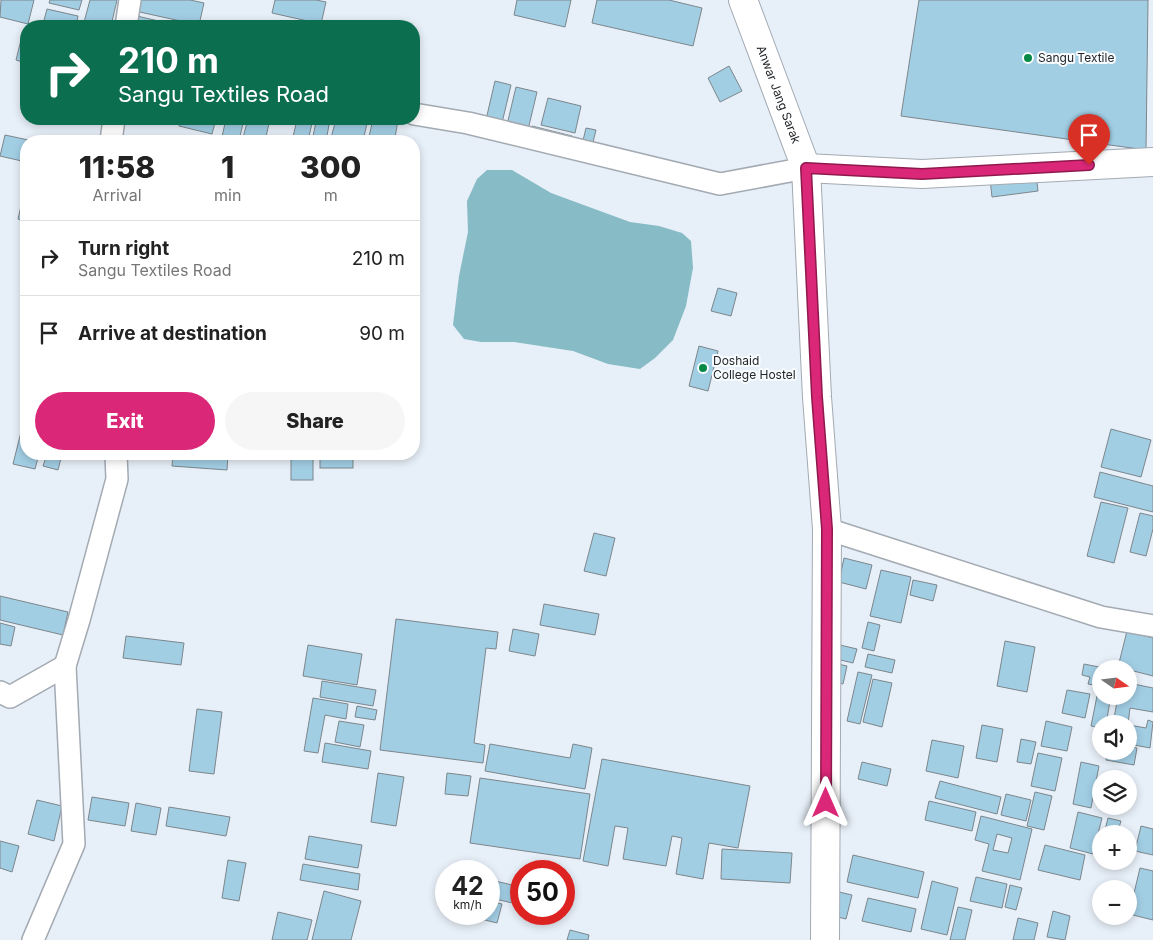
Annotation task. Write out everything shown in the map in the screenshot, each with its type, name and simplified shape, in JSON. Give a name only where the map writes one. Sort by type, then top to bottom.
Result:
[{"type":"main road","name":"Anwar Jang Sarak","points":[[743,0],[806,168],[817,397],[827,529],[825,940]]},
{"type":"main road","points":[[806,168],[922,174],[1153,162]]},
{"type":"street","points":[[127,20],[130,0]]},
{"type":"street","points":[[420,115],[468,123],[720,184],[806,168]]},
{"type":"street","points":[[33,940],[74,844],[65,666],[117,479],[116,460]]},
{"type":"street","points":[[827,529],[1101,617],[1153,626]]},
{"type":"street","points":[[0,692],[10,697],[65,666]]},
{"type":"water","points":[[487,170],[512,170],[551,193],[630,222],[659,226],[682,233],[691,241],[693,268],[686,306],[673,340],[655,358],[640,369],[608,364],[573,351],[514,342],[481,342],[464,339],[453,325],[459,276],[468,232],[467,201],[477,179]]},
{"type":"building","points":[[1,0],[34,0],[29,20],[20,20],[20,22],[0,17]]},
{"type":"building","points":[[50,0],[82,0],[79,10],[49,3]]},
{"type":"building","points":[[90,0],[117,0],[112,20],[85,20]]},
{"type":"building","points":[[138,0],[190,0],[204,3],[200,20],[176,20],[135,11]]},
{"type":"building","points":[[275,0],[316,0],[326,2],[322,20],[303,20],[272,13]]},
{"type":"building","points":[[517,0],[571,0],[565,27],[514,15]]},
{"type":"building","points":[[597,0],[669,0],[702,8],[693,46],[592,23]]},
{"type":"building","name":"Sangu Textile","points":[[919,0],[1148,0],[1146,150],[901,116]]},
{"type":"building","points":[[47,9],[78,16],[77,20],[44,20]]},
{"type":"building","points":[[137,16],[154,20],[136,20]]},
{"type":"building","points":[[20,44],[20,61],[16,60]]},
{"type":"building","points":[[729,66],[742,91],[720,102],[708,78]]},
{"type":"building","points":[[495,81],[511,85],[501,127],[485,124]]},
{"type":"building","points":[[516,87],[537,92],[527,134],[506,129]]},
{"type":"building","points":[[548,98],[581,106],[575,133],[541,125]]},
{"type":"building","points":[[179,125],[214,125],[212,134]]},
{"type":"building","points":[[225,125],[243,125],[240,135],[222,135]]},
{"type":"building","points":[[246,125],[269,125],[266,135],[244,135]]},
{"type":"building","points":[[296,125],[312,125],[309,135],[293,135]]},
{"type":"building","points":[[315,125],[329,125],[327,135],[313,135]]},
{"type":"building","points":[[334,125],[367,125],[364,135],[332,135]]},
{"type":"building","points":[[372,125],[397,125],[396,135],[369,135]]},
{"type":"building","points":[[532,126],[572,136],[569,145],[530,135]]},
{"type":"building","points":[[586,128],[596,130],[593,142],[622,149],[620,158],[581,149]]},
{"type":"building","points":[[5,135],[20,138],[20,161],[0,156]]},
{"type":"building","points":[[1036,174],[1038,191],[992,197],[990,179]]},
{"type":"building","points":[[718,288],[737,293],[731,316],[711,311]]},
{"type":"building","name":"Doshaid College Hostel","points":[[699,346],[718,351],[708,391],[689,386]]},
{"type":"building","points":[[1111,429],[1151,440],[1141,477],[1101,467]]},
{"type":"building","points":[[20,436],[20,460],[37,460],[35,469],[13,464]]},
{"type":"building","points":[[45,460],[60,460],[58,470],[43,466]]},
{"type":"building","points":[[172,460],[228,460],[227,470],[172,466]]},
{"type":"building","points":[[291,460],[313,460],[313,480],[291,480]]},
{"type":"building","points":[[320,460],[353,460],[353,468],[320,468]]},
{"type":"building","points":[[1100,472],[1153,486],[1153,512],[1094,497]]},
{"type":"building","points":[[1101,502],[1128,508],[1114,563],[1087,556]]},
{"type":"building","points":[[1140,513],[1153,516],[1153,529],[1146,556],[1130,552]]},
{"type":"building","points":[[594,533],[615,538],[606,576],[584,571]]},
{"type":"building","points":[[844,558],[872,565],[866,589],[839,582]]},
{"type":"building","points":[[881,570],[911,577],[901,623],[870,616]]},
{"type":"building","points":[[913,580],[937,585],[933,601],[910,595]]},
{"type":"building","points":[[0,596],[68,612],[63,635],[0,620]]},
{"type":"building","points":[[544,604],[599,614],[595,635],[540,625]]},
{"type":"building","points":[[396,619],[498,632],[496,649],[486,648],[474,743],[485,745],[483,763],[380,750]]},
{"type":"building","points":[[868,622],[880,625],[874,651],[862,648]]},
{"type":"building","points":[[0,623],[15,627],[11,646],[0,644]]},
{"type":"building","points":[[513,629],[539,634],[535,656],[509,651]]},
{"type":"building","points":[[1127,631],[1153,638],[1153,676],[1138,672],[1138,660],[1120,660]]},
{"type":"building","points":[[126,636],[184,643],[181,665],[123,658]]},
{"type":"building","points":[[823,641],[857,649],[853,663],[820,655]]},
{"type":"building","points":[[1005,641],[1035,647],[1027,692],[997,686]]},
{"type":"building","points":[[308,645],[362,654],[357,685],[303,676]]},
{"type":"building","points":[[868,654],[895,660],[892,673],[865,667]]},
{"type":"building","points":[[824,661],[847,666],[843,684],[820,678]]},
{"type":"building","points":[[1084,664],[1092,666],[1092,685],[1088,684],[1090,677],[1082,675]]},
{"type":"building","points":[[858,672],[872,675],[860,724],[847,721]]},
{"type":"building","points":[[873,679],[892,683],[882,727],[863,722]]},
{"type":"building","points":[[322,681],[376,690],[373,706],[320,697]]},
{"type":"building","points":[[1138,685],[1153,688],[1153,712],[1130,708],[1129,715],[1115,715],[1116,705],[1138,705]]},
{"type":"building","points":[[1067,690],[1090,694],[1085,718],[1062,713]]},
{"type":"building","points":[[313,698],[348,704],[346,719],[325,715],[318,753],[304,751]]},
{"type":"building","points":[[1095,705],[1109,705],[1108,715],[1093,715]]},
{"type":"building","points":[[357,706],[377,710],[375,720],[355,717]]},
{"type":"building","points":[[197,709],[222,712],[214,774],[189,771]]},
{"type":"building","points":[[1148,720],[1153,722],[1150,748],[1137,746],[1137,726],[1146,728]]},
{"type":"building","points":[[339,721],[364,725],[360,747],[335,742]]},
{"type":"building","points":[[1046,721],[1072,727],[1067,751],[1041,746]]},
{"type":"building","points":[[982,725],[1003,729],[997,762],[976,758]]},
{"type":"building","points":[[1021,739],[1036,742],[1031,764],[1017,762]]},
{"type":"building","points":[[932,740],[964,746],[958,778],[926,771]]},
{"type":"building","points":[[325,743],[371,751],[368,769],[322,762]]},
{"type":"building","points":[[490,744],[570,758],[573,744],[592,748],[585,789],[485,771]]},
{"type":"building","points":[[1038,753],[1062,758],[1055,791],[1031,786]]},
{"type":"building","points":[[602,759],[750,786],[738,848],[709,843],[703,879],[676,874],[682,838],[672,836],[666,866],[623,859],[628,828],[615,826],[608,866],[583,861]]},
{"type":"building","points":[[1106,760],[1135,760],[1134,765]]},
{"type":"building","points":[[862,762],[891,769],[887,786],[858,779]]},
{"type":"building","points":[[1081,762],[1099,766],[1098,770],[1092,770],[1091,808],[1073,804]]},
{"type":"building","points":[[378,773],[404,777],[396,826],[371,822]]},
{"type":"building","points":[[447,773],[471,776],[468,796],[445,794]]},
{"type":"building","points":[[480,778],[590,794],[580,859],[470,843]]},
{"type":"building","points":[[940,781],[1001,797],[997,814],[935,798]]},
{"type":"building","points":[[1035,792],[1052,796],[1044,830],[1027,826]]},
{"type":"building","points":[[1006,794],[1031,800],[1026,821],[1001,815]]},
{"type":"building","points":[[92,797],[129,803],[125,826],[88,820]]},
{"type":"building","points":[[37,800],[62,806],[54,841],[28,834]]},
{"type":"building","points":[[929,801],[976,812],[972,831],[925,820]]},
{"type":"building","points":[[136,803],[161,808],[156,835],[131,831]]},
{"type":"building","points":[[169,807],[230,817],[226,836],[166,826]]},
{"type":"building","points":[[1078,812],[1102,818],[1100,825],[1092,825],[1092,854],[1070,848]]},
{"type":"building","points":[[981,816],[1032,829],[1020,880],[982,871],[989,844],[975,840]],"holes":[[[997,834],[1012,838],[1008,853],[993,850]]]},
{"type":"building","points":[[1108,818],[1121,821],[1120,825],[1106,825]]},
{"type":"building","points":[[1141,826],[1153,829],[1153,855],[1137,851]]},
{"type":"building","points":[[309,836],[362,845],[358,868],[305,859]]},
{"type":"building","points":[[0,841],[19,846],[12,872],[0,868]]},
{"type":"building","points":[[1045,845],[1085,855],[1080,880],[1038,870]]},
{"type":"building","points":[[722,849],[792,853],[790,883],[721,879]]},
{"type":"building","points":[[853,855],[924,872],[918,898],[847,882]]},
{"type":"building","points":[[228,860],[246,863],[239,901],[222,898]]},
{"type":"building","points":[[303,864],[360,874],[358,890],[300,880]]},
{"type":"building","points":[[1140,868],[1153,871],[1153,920],[1137,916],[1137,881]]},
{"type":"building","points":[[976,877],[1007,884],[1002,908],[970,901]]},
{"type":"building","points":[[932,881],[958,888],[947,935],[921,929]]},
{"type":"building","points":[[500,882],[510,884],[510,902],[500,900]]},
{"type":"building","points":[[1010,885],[1022,888],[1016,910],[1005,907]]},
{"type":"building","points":[[822,888],[852,895],[846,919],[816,912]]},
{"type":"building","points":[[324,891],[361,901],[351,940],[312,940]]},
{"type":"building","points":[[868,898],[916,909],[911,932],[862,921]]},
{"type":"building","points":[[958,907],[972,910],[965,940],[950,940]]},
{"type":"building","points":[[1053,911],[1070,916],[1065,940],[1047,937]]},
{"type":"building","points":[[278,912],[312,920],[307,940],[272,940]]},
{"type":"building","points":[[1018,918],[1038,923],[1034,940],[1013,940]]},
{"type":"building","points":[[570,930],[589,935],[588,940],[567,940]]},
{"type":"place","name":"Sangu Textile","points":[[1028,58]]},
{"type":"place","name":"Doshaid College Hostel","points":[[703,368]]},
{"type":"route","points":[[826,803],[827,529],[817,397],[806,168],[922,174],[1089,165]]}]
